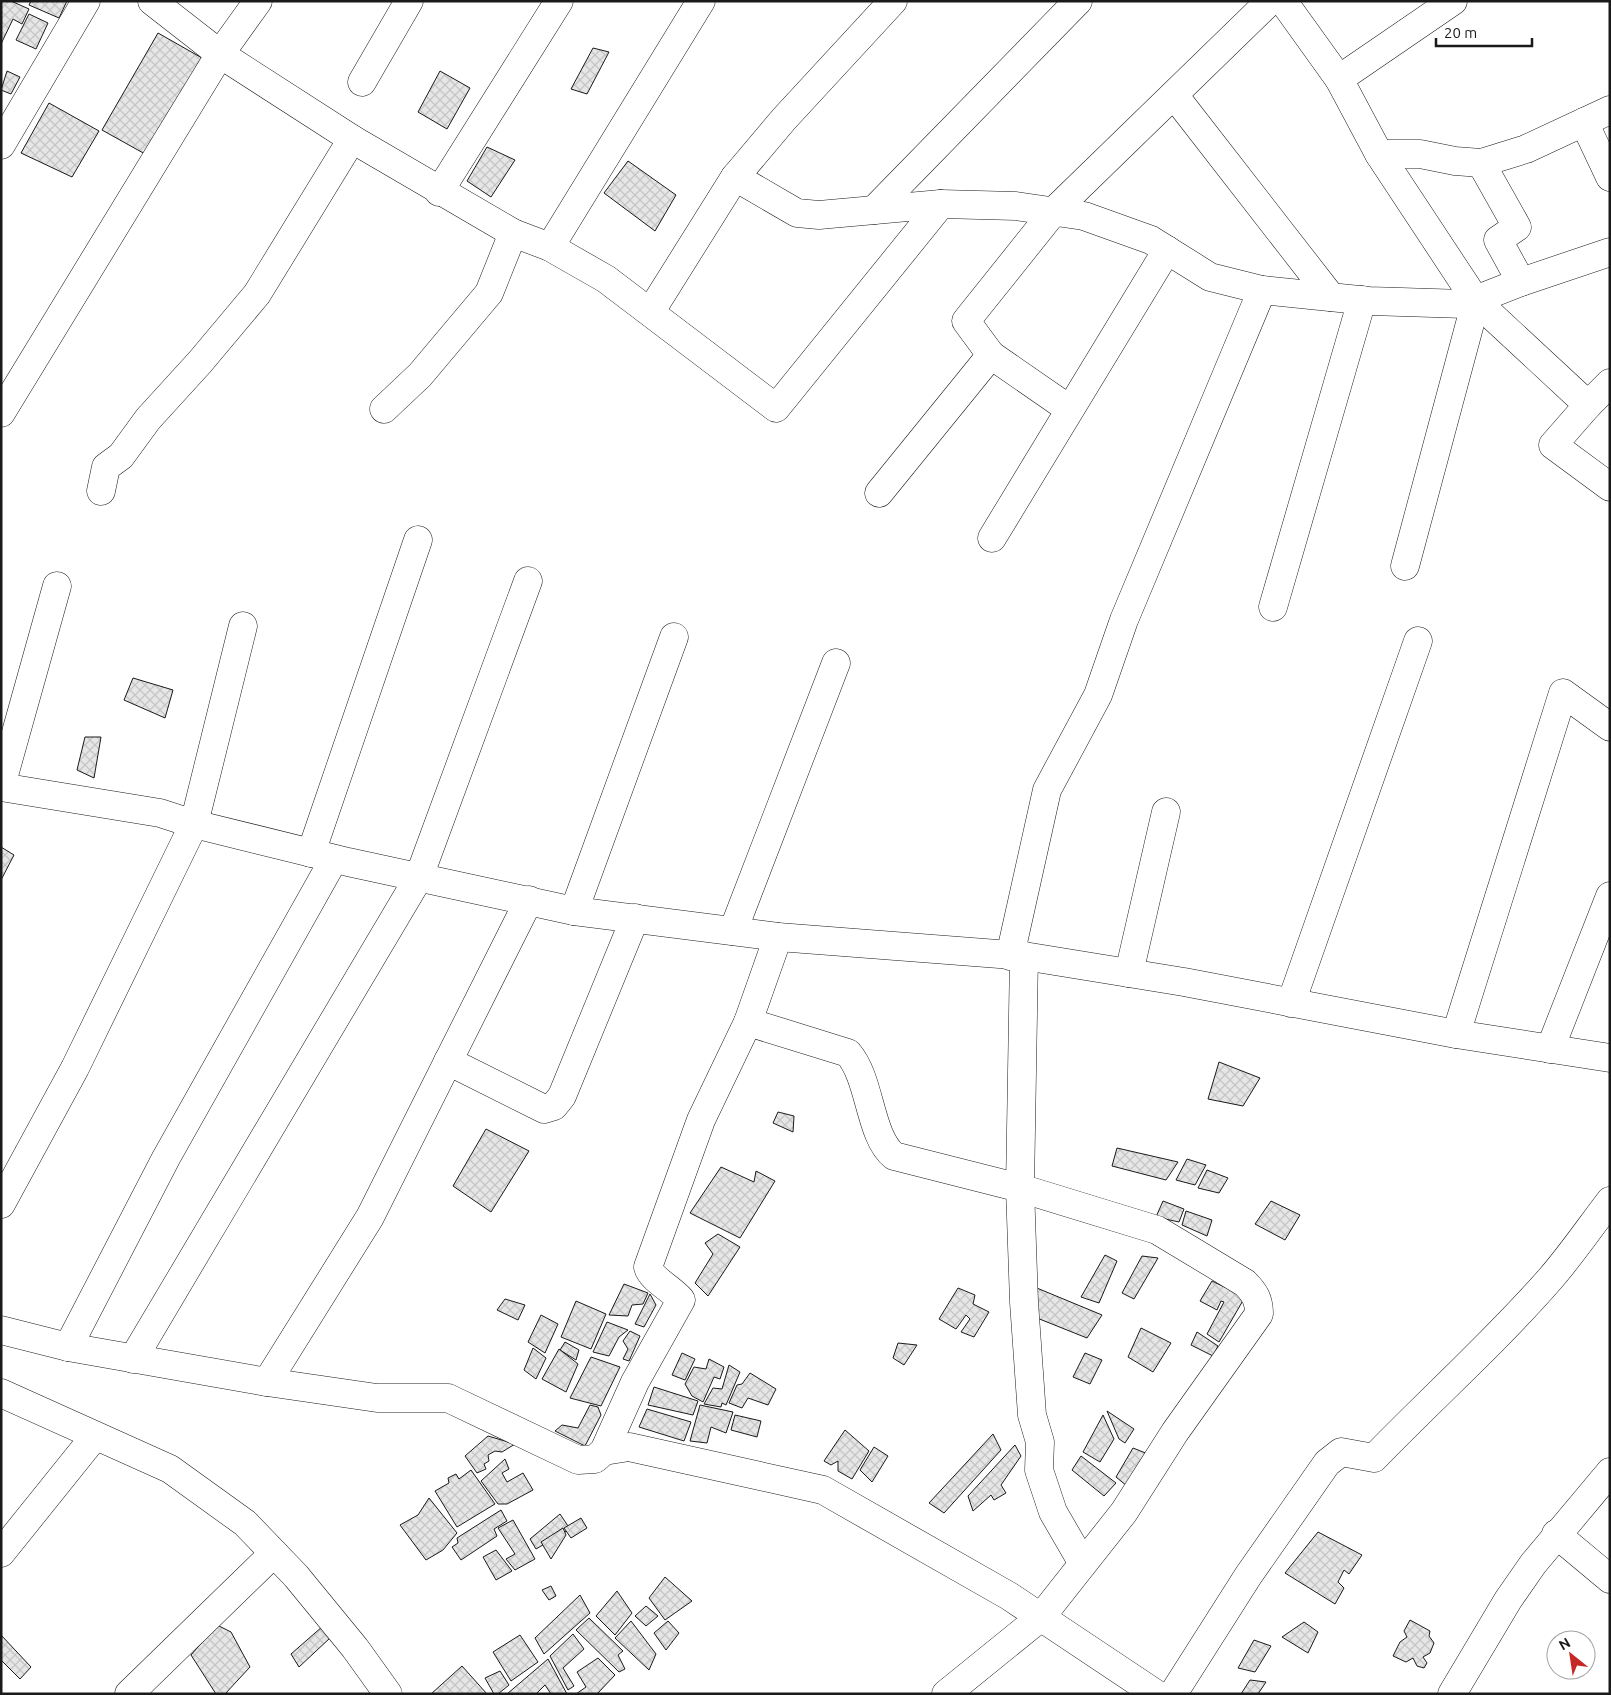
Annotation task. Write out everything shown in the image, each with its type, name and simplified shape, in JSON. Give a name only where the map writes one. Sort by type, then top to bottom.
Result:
[{"type":"street","points":[[1,145],[86,1]]},
{"type":"street","points":[[152,1],[220,54],[352,139],[439,192],[513,233],[550,247],[606,279],[651,311],[776,408],[941,204]]},
{"type":"street","points":[[1,413],[220,54],[258,1]]},
{"type":"street","points":[[362,82],[408,1]]},
{"type":"street","points":[[439,192],[559,1]]},
{"type":"street","points":[[550,247],[701,1]]},
{"type":"street","points":[[651,311],[736,177],[784,119],[892,1]]},
{"type":"street","points":[[874,210],[1078,1]]},
{"type":"street","points":[[1069,410],[991,355],[966,321],[1054,211],[1270,1]]},
{"type":"street","points":[[1283,1],[1339,79],[1379,154],[1476,301],[1588,405]]},
{"type":"street","points":[[1339,79],[1453,1]]},
{"type":"street","points":[[1174,95],[1331,297]]},
{"type":"street","points":[[1379,154],[1420,154],[1481,164],[1526,148],[1610,110]]},
{"type":"street","points":[[1584,122],[1610,177]]},
{"type":"street","points":[[101,491],[106,468],[121,456],[148,419],[200,362],[257,294],[352,139]]},
{"type":"street","points":[[1481,164],[1517,228],[1498,240],[1521,282]]},
{"type":"street","points":[[736,177],[797,212],[819,215],[941,204],[1016,206],[1084,216],[1152,240],[1210,277],[1262,290],[1362,300],[1465,304],[1521,282],[1610,252]]},
{"type":"street","points":[[384,408],[420,375],[489,293],[513,233]]},
{"type":"street","points":[[992,538],[1167,250]]},
{"type":"street","points":[[1082,1562],[1053,1512],[1039,1470],[1040,1442],[1032,1415],[1024,1312],[1020,1188],[1017,956],[1046,790],[1098,695],[1124,620],[1262,290]]},
{"type":"street","points":[[1273,607],[1362,300]]},
{"type":"street","points":[[1405,566],[1476,301]]},
{"type":"street","points":[[880,494],[991,355]]},
{"type":"street","points":[[1610,383],[1553,445],[1610,487]]},
{"type":"street","points":[[68,1347],[322,856],[418,540]]},
{"type":"street","points":[[133,1359],[419,877],[528,581]]},
{"type":"street","points":[[57,586],[1,787],[160,813],[194,824],[322,856],[574,911],[778,937],[1017,956],[1129,973],[1456,1034],[1610,1058]]},
{"type":"street","points":[[1,1204],[75,1068],[194,824],[244,626]]},
{"type":"street","points":[[574,911],[674,637]]},
{"type":"street","points":[[1291,1002],[1418,641]]},
{"type":"street","points":[[733,931],[836,663]]},
{"type":"street","points":[[1456,1034],[1564,693],[1610,728]]},
{"type":"street","points":[[1129,973],[1166,812]]},
{"type":"street","points":[[1550,1049],[1610,896]]},
{"type":"street","points":[[268,1382],[370,1216],[529,900]]},
{"type":"street","points":[[448,1061],[544,1109],[554,1106],[562,1096],[635,918]]},
{"type":"street","points":[[604,1452],[634,1382],[681,1300],[673,1290],[651,1276],[648,1267],[701,1120],[748,1022],[778,937]]},
{"type":"street","points":[[748,1022],[848,1053],[855,1060],[885,1146],[894,1156],[1020,1188],[1158,1230],[1245,1284],[1254,1292],[1259,1302],[1259,1314],[1175,1432],[1124,1512],[1082,1562],[1041,1617],[946,1694]]},
{"type":"street","points":[[1173,1694],[1248,1576],[1327,1463],[1341,1452],[1374,1458],[1421,1410],[1442,1392],[1550,1279],[1610,1201]]},
{"type":"street","points":[[1,1330],[68,1347],[268,1382],[377,1398],[448,1398],[578,1460],[595,1459],[604,1452],[629,1447],[823,1490],[1009,1596],[1156,1694]]},
{"type":"street","points":[[1,1393],[170,1469],[245,1524],[296,1576],[378,1690]]},
{"type":"street","points":[[1,1553],[95,1436]]},
{"type":"street","points":[[1452,1694],[1508,1600],[1556,1534],[1610,1472]]},
{"type":"street","points":[[1556,1534],[1610,1579]]},
{"type":"street","points":[[129,1694],[274,1553]]},
{"type":"building","points":[[1,1],[11,1],[29,9],[22,24],[13,19],[1,44]]},
{"type":"building","points":[[31,1],[67,1],[59,18],[29,5]]},
{"type":"building","points":[[29,14],[48,23],[36,49],[16,40]]},
{"type":"building","points":[[158,33],[209,62],[154,159],[102,130]]},
{"type":"building","points":[[593,48],[609,52],[587,94],[571,89]]},
{"type":"building","points":[[7,71],[20,77],[11,94],[1,90]]},
{"type":"building","points":[[440,71],[470,88],[447,129],[418,112]]},
{"type":"building","points":[[49,103],[99,131],[72,177],[21,153]]},
{"type":"building","points":[[487,147],[515,160],[491,197],[467,181]]},
{"type":"building","points":[[628,161],[676,195],[655,231],[604,193]]},
{"type":"building","points":[[133,678],[173,690],[165,718],[124,700]]},
{"type":"building","points":[[85,737],[101,737],[94,778],[77,770]]},
{"type":"building","points":[[1,847],[14,855],[1,880]]},
{"type":"building","points":[[1219,1062],[1260,1078],[1243,1106],[1208,1099]]},
{"type":"building","points":[[778,1112],[794,1116],[793,1132],[773,1123]]},
{"type":"building","points":[[486,1129],[529,1151],[491,1212],[453,1186]]},
{"type":"building","points":[[1117,1148],[1178,1162],[1166,1180],[1112,1166]]},
{"type":"building","points":[[1187,1159],[1206,1165],[1195,1185],[1176,1180]]},
{"type":"building","points":[[721,1167],[754,1182],[756,1171],[775,1181],[740,1238],[690,1213]]},
{"type":"building","points":[[1207,1170],[1228,1178],[1219,1193],[1198,1188]]},
{"type":"building","points":[[1163,1201],[1184,1209],[1179,1222],[1156,1217]]},
{"type":"building","points":[[1271,1201],[1300,1215],[1285,1240],[1255,1224]]},
{"type":"building","points":[[1186,1211],[1212,1220],[1207,1236],[1182,1225]]},
{"type":"building","points":[[718,1234],[740,1247],[708,1296],[695,1283],[713,1254],[705,1243]]},
{"type":"building","points":[[1105,1255],[1117,1261],[1099,1303],[1081,1297]]},
{"type":"building","points":[[1142,1256],[1158,1258],[1134,1299],[1122,1293]]},
{"type":"building","points":[[1212,1281],[1245,1297],[1219,1342],[1207,1334],[1224,1302],[1221,1301],[1217,1310],[1200,1301]]},
{"type":"building","points":[[624,1284],[648,1293],[643,1304],[632,1305],[628,1316],[609,1315]]},
{"type":"building","points":[[1032,1286],[1102,1315],[1087,1338],[1032,1316]]},
{"type":"building","points":[[958,1288],[975,1295],[973,1304],[989,1312],[974,1337],[961,1332],[970,1319],[966,1315],[956,1329],[939,1319]]},
{"type":"building","points":[[650,1294],[656,1305],[644,1327],[635,1324]]},
{"type":"building","points":[[505,1299],[525,1305],[518,1320],[497,1310]]},
{"type":"building","points":[[576,1301],[606,1314],[591,1349],[561,1337]]},
{"type":"building","points":[[541,1315],[558,1324],[545,1353],[528,1342]]},
{"type":"building","points":[[607,1322],[628,1330],[619,1337],[609,1356],[593,1352]]},
{"type":"building","points":[[1141,1328],[1171,1343],[1153,1372],[1128,1357]]},
{"type":"building","points":[[630,1331],[640,1336],[629,1361],[623,1359],[628,1349],[623,1341]]},
{"type":"building","points":[[1197,1332],[1218,1346],[1213,1356],[1191,1345]]},
{"type":"building","points":[[565,1342],[579,1350],[576,1360],[560,1350]]},
{"type":"building","points":[[898,1343],[917,1345],[904,1365],[893,1358]]},
{"type":"building","points":[[533,1348],[546,1358],[536,1379],[524,1370]]},
{"type":"building","points":[[559,1349],[578,1364],[566,1392],[542,1379]]},
{"type":"building","points":[[682,1353],[695,1359],[685,1380],[672,1375]]},
{"type":"building","points":[[1085,1353],[1102,1360],[1090,1384],[1073,1377]]},
{"type":"building","points":[[591,1357],[620,1367],[601,1406],[570,1398]]},
{"type":"building","points":[[709,1359],[724,1367],[720,1379],[714,1377],[703,1402],[692,1396],[685,1384],[694,1367],[706,1369]]},
{"type":"building","points":[[729,1365],[740,1372],[726,1405],[722,1403],[721,1407],[704,1404],[713,1388],[722,1389]]},
{"type":"building","points":[[750,1373],[776,1389],[768,1405],[748,1398],[742,1408],[729,1403],[737,1385],[742,1384]]},
{"type":"building","points":[[654,1387],[698,1401],[693,1415],[648,1405]]},
{"type":"building","points":[[590,1405],[598,1407],[601,1415],[585,1446],[555,1431],[562,1425],[578,1428]]},
{"type":"building","points":[[700,1405],[733,1412],[726,1433],[711,1427],[707,1443],[690,1441]]},
{"type":"building","points":[[647,1409],[691,1422],[684,1441],[639,1427]]},
{"type":"building","points":[[1107,1411],[1134,1429],[1125,1443],[1119,1439]]},
{"type":"building","points":[[735,1415],[761,1421],[757,1437],[731,1430]]},
{"type":"building","points":[[1103,1415],[1114,1439],[1100,1462],[1083,1452]]},
{"type":"building","points":[[845,1430],[869,1451],[852,1479],[838,1471],[838,1461],[831,1465],[824,1461]]},
{"type":"building","points":[[993,1434],[1001,1450],[944,1513],[929,1503]]},
{"type":"building","points":[[488,1436],[515,1444],[502,1452],[495,1451],[488,1455],[489,1461],[484,1464],[486,1469],[477,1473],[465,1456]]},
{"type":"building","points":[[1015,1445],[1021,1456],[1001,1485],[1006,1493],[994,1500],[991,1495],[973,1511],[968,1496]]},
{"type":"building","points":[[874,1447],[888,1456],[872,1482],[860,1470]]},
{"type":"building","points":[[1133,1448],[1148,1454],[1127,1486],[1116,1477]]},
{"type":"building","points":[[1081,1456],[1116,1483],[1104,1496],[1072,1470]]},
{"type":"building","points":[[505,1459],[509,1469],[502,1473],[507,1482],[523,1473],[533,1490],[507,1504],[498,1504],[481,1481]]},
{"type":"building","points":[[471,1470],[495,1504],[457,1527],[435,1491],[449,1483],[448,1478],[456,1474],[459,1479]]},
{"type":"building","points":[[429,1498],[457,1533],[443,1550],[426,1560],[400,1525],[418,1515]]},
{"type":"building","points":[[501,1510],[507,1521],[494,1529],[497,1536],[461,1560],[452,1547],[458,1543],[457,1538]]},
{"type":"building","points":[[560,1514],[570,1529],[536,1549],[530,1539]]},
{"type":"building","points":[[581,1518],[587,1528],[571,1538],[564,1528]]},
{"type":"building","points":[[513,1520],[535,1559],[515,1570],[506,1559],[515,1554],[498,1528]]},
{"type":"building","points":[[563,1528],[566,1535],[551,1559],[541,1542]]},
{"type":"building","points":[[1318,1532],[1362,1555],[1349,1574],[1344,1570],[1338,1582],[1344,1588],[1335,1604],[1285,1573]]},
{"type":"building","points":[[496,1550],[512,1571],[496,1580],[483,1557]]},
{"type":"building","points":[[665,1577],[692,1601],[665,1620],[649,1598]]},
{"type":"building","points":[[551,1586],[556,1596],[549,1600],[542,1590]]},
{"type":"building","points":[[617,1591],[632,1613],[615,1635],[596,1616]]},
{"type":"building","points":[[580,1595],[590,1613],[544,1654],[535,1638]]},
{"type":"building","points":[[646,1606],[658,1616],[646,1626],[635,1616]]},
{"type":"building","points":[[589,1618],[623,1651],[618,1655],[625,1669],[619,1672],[576,1630]]},
{"type":"building","points":[[1410,1620],[1430,1631],[1429,1636],[1434,1643],[1430,1653],[1423,1657],[1427,1663],[1424,1668],[1417,1666],[1413,1658],[1406,1662],[1393,1656],[1400,1642],[1407,1637],[1404,1631]]},
{"type":"building","points":[[631,1621],[656,1654],[649,1670],[615,1638]]},
{"type":"building","points":[[668,1621],[679,1633],[666,1650],[654,1633]]},
{"type":"building","points":[[1304,1622],[1318,1632],[1308,1653],[1282,1637]]},
{"type":"building","points":[[217,1625],[231,1632],[250,1667],[225,1694],[216,1694],[191,1655]]},
{"type":"building","points":[[323,1626],[330,1638],[299,1667],[291,1654]]},
{"type":"building","points":[[573,1634],[584,1649],[563,1668],[574,1686],[568,1690],[550,1656]]},
{"type":"building","points":[[1,1635],[31,1667],[20,1679],[1,1660]]},
{"type":"building","points":[[520,1635],[538,1662],[511,1681],[493,1652]]},
{"type":"building","points":[[1254,1640],[1271,1646],[1255,1672],[1238,1668]]},
{"type":"building","points":[[598,1658],[615,1675],[597,1694],[576,1694],[586,1687],[577,1672]]},
{"type":"building","points":[[548,1659],[567,1694],[551,1694],[545,1685],[536,1694],[507,1694]]},
{"type":"building","points":[[462,1666],[487,1694],[431,1694]]},
{"type":"building","points":[[500,1671],[509,1685],[498,1694],[494,1694],[485,1678]]},
{"type":"building","points":[[1250,1680],[1266,1682],[1258,1694],[1241,1694]]}]
